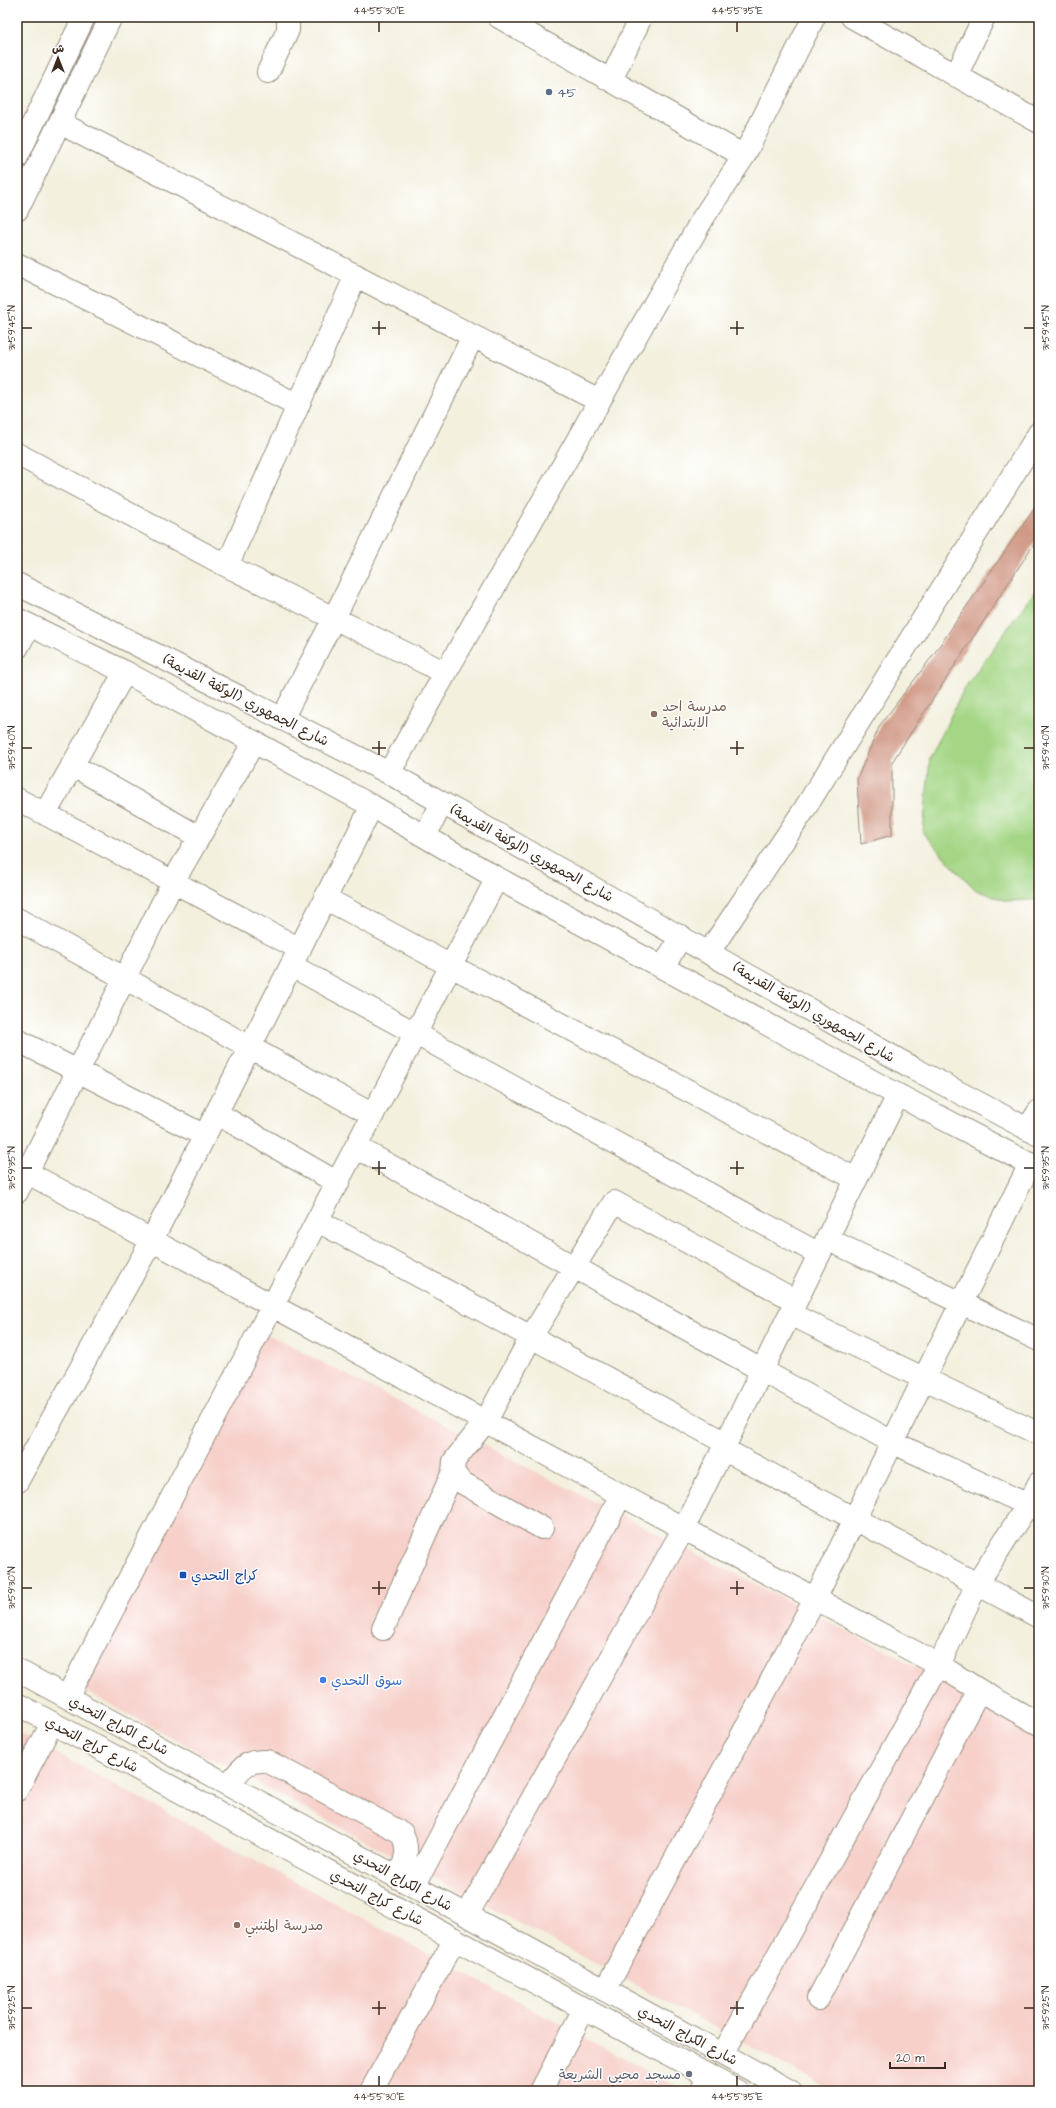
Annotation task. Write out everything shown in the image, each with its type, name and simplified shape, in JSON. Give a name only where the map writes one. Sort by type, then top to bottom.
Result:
[{"type":"street","points":[[17,157],[84,17]]},
{"type":"street","points":[[17,210],[111,17]]},
{"type":"street","points":[[268,72],[288,30],[288,17]]},
{"type":"street","points":[[499,17],[744,156]]},
{"type":"street","points":[[610,80],[641,17]]},
{"type":"street","points":[[389,773],[703,218],[744,156],[814,17]]},
{"type":"street","points":[[852,17],[1039,122]]},
{"type":"street","points":[[956,76],[984,17]]},
{"type":"street","points":[[60,123],[599,401]]},
{"type":"street","points":[[17,264],[298,405]]},
{"type":"street","points":[[227,566],[356,276]]},
{"type":"street","points":[[282,719],[334,618],[473,336]]},
{"type":"street","points":[[709,952],[804,810],[1039,433]]},
{"type":"street","points":[[17,454],[227,566],[446,673]]},
{"type":"street","name":"شارع الجمهوري (الوكفة القديمة)","points":[[17,584],[389,773],[681,936],[913,1068],[1033,1132]]},
{"type":"street","points":[[17,648],[23,623],[125,672],[372,806],[497,878],[898,1096],[1035,1167],[962,1305],[815,1599],[605,1990]]},
{"type":"street","points":[[45,814],[125,672]]},
{"type":"street","points":[[17,1192],[22,1170],[78,1071],[173,882],[254,742]]},
{"type":"street","points":[[72,766],[199,837]]},
{"type":"street","points":[[17,799],[173,882],[296,958],[415,1035],[823,1247],[962,1305],[1039,1340]]},
{"type":"street","points":[[425,836],[442,803]]},
{"type":"street","points":[[17,1482],[152,1240],[372,806]]},
{"type":"street","points":[[67,1697],[497,878]]},
{"type":"street","points":[[325,898],[856,1179]]},
{"type":"street","points":[[17,919],[125,977],[249,1048],[373,1114]]},
{"type":"street","points":[[663,968],[681,936]]},
{"type":"street","points":[[17,1040],[204,1136]]},
{"type":"street","points":[[467,1915],[684,1528],[898,1096]]},
{"type":"street","points":[[1033,1132],[1039,1111]]},
{"type":"street","points":[[216,1113],[338,1183]]},
{"type":"street","points":[[356,1147],[894,1443],[1034,1507]]},
{"type":"street","points":[[22,1170],[621,1495],[939,1665],[979,1690],[1039,1724]]},
{"type":"street","points":[[383,1629],[453,1472],[454,1461],[486,1421],[531,1336],[614,1202],[793,1308],[926,1379],[1039,1434]]},
{"type":"street","points":[[318,1221],[531,1336],[855,1519],[1039,1617]]},
{"type":"street","points":[[453,1472],[461,1482],[542,1528]]},
{"type":"street","points":[[723,2054],[939,1665],[976,1584],[1034,1507],[1039,1483]]},
{"type":"street","points":[[407,1882],[621,1495]]},
{"type":"street","name":"شارع الكراج التحدي","points":[[17,1670],[229,1784],[790,2091]]},
{"type":"street","points":[[818,1999],[979,1690]]},
{"type":"street","name":"شارع كراج التحدي","points":[[17,1704],[584,2009],[705,2083],[737,2091]]},
{"type":"street","points":[[17,1790],[52,1723]]},
{"type":"street","points":[[229,1784],[243,1766],[254,1760],[267,1761],[402,1833],[407,1844],[407,1882]]},
{"type":"street","points":[[371,2091],[455,1939]]},
{"type":"street","points":[[541,2091],[584,2009]]},
{"type":"shaded area","points":[[263,1332],[1039,1729],[1039,2091],[834,2091],[81,1689]]},
{"type":"shaded area","points":[[17,1732],[684,2091],[17,2091]]},
{"type":"green space","points":[[1039,585],[1039,900],[1006,901],[976,890],[923,833],[930,758],[964,689]]},
{"type":"building","points":[[1039,502],[1039,536],[892,762],[892,835],[861,844],[857,779],[880,725],[931,658]]},
{"type":"place","name":"45","points":[[549,92]]},
{"type":"place","name":"مدرسة احد الابتدائية","points":[[654,714]]},
{"type":"place","name":"كراج التحدي","points":[[183,1575]]},
{"type":"place","name":"سوق التحدي","points":[[323,1680]]},
{"type":"place","name":"مدرسة المتنبي","points":[[237,1925]]},
{"type":"place","name":"مسجد محيي الشريعة","points":[[689,2074]]}]
